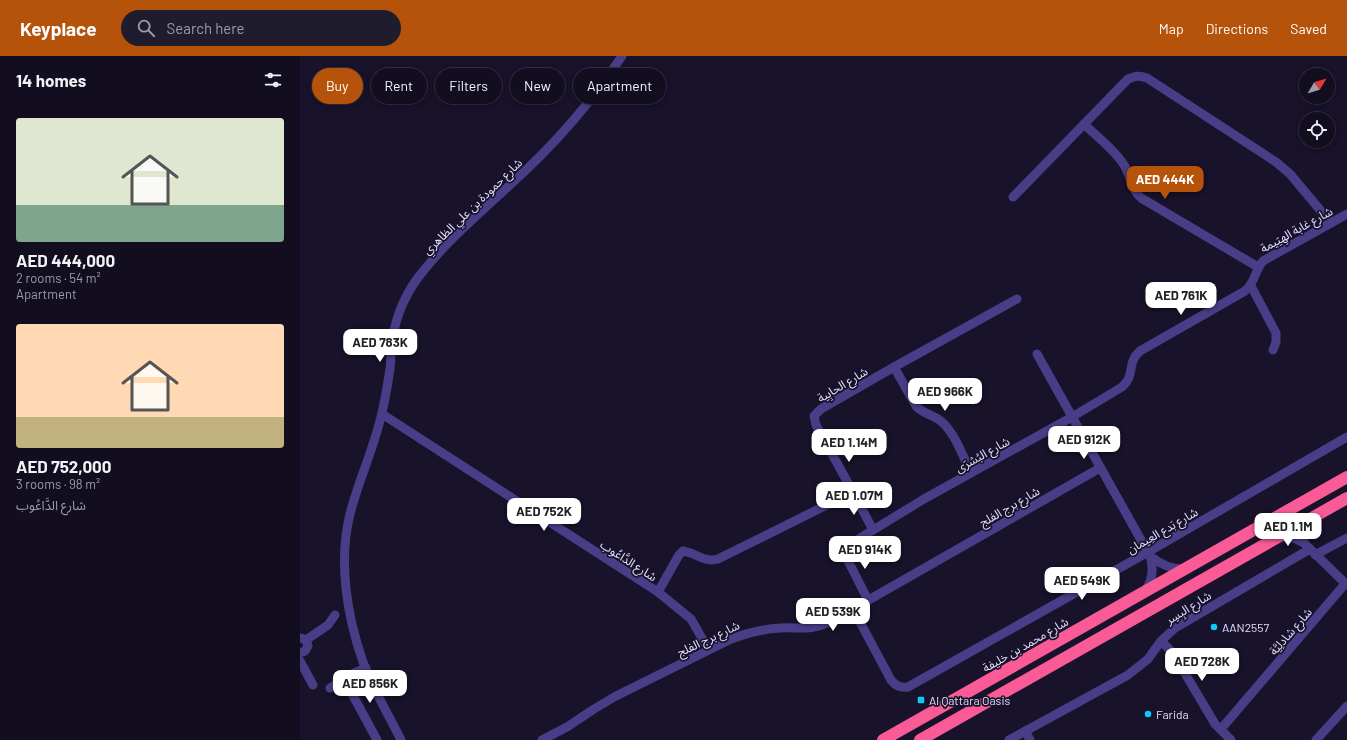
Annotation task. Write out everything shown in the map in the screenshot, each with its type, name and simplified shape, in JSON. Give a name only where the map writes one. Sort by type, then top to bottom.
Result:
[{"type":"highway","name":"شارع محمد بن خليفة","points":[[884,740],[1347,476]]},
{"type":"highway","points":[[920,740],[1347,498]]},
{"type":"street","name":"شارع حمودة بن علي الظاهري","points":[[401,740],[380,701],[366,668],[350,614],[345,572],[345,553],[350,514],[382,414],[390,369],[392,341],[401,306],[408,292],[423,271],[456,235],[532,164],[561,134],[589,102],[622,56]]},
{"type":"street","points":[[1013,197],[1128,79],[1134,76],[1140,76],[1147,78],[1280,165],[1290,174],[1331,223]]},
{"type":"street","points":[[1084,124],[1120,159],[1125,166],[1132,187],[1141,198],[1258,267],[1251,286],[1276,332],[1276,342],[1273,350]]},
{"type":"street","name":"شارع غابة الهِيَيمة","points":[[1258,267],[1270,256],[1347,214]]},
{"type":"street","name":"شارع البُشرَى","points":[[868,600],[842,549],[924,499],[1122,388],[1130,376],[1133,360],[1140,351],[1245,291],[1251,286]]},
{"type":"street","name":"شارع الحابِية","points":[[853,492],[816,425],[814,416],[821,409],[1017,299]]},
{"type":"street","points":[[1037,354],[1149,554],[1153,574],[1145,591]]},
{"type":"street","points":[[894,367],[916,406],[921,411],[933,416],[946,427],[971,474]]},
{"type":"street","name":"شارع الدَّاعُوب","points":[[382,414],[658,592],[691,619],[708,649]]},
{"type":"street","name":"شارع بَدع العِيمان","points":[[853,609],[891,680],[895,685],[901,688],[908,687],[1149,554],[1347,437]]},
{"type":"street","name":"شارع برج الفلج","points":[[542,740],[567,727],[616,696],[730,638],[764,629],[814,628],[830,622],[1100,468]]},
{"type":"street","points":[[658,592],[678,555],[684,551],[711,561],[718,559],[853,492],[873,530]]},
{"type":"street","points":[[1310,518],[1303,533],[1312,552]]},
{"type":"street","points":[[1277,537],[1289,537],[1312,552],[1346,584]]},
{"type":"street","name":"شارع البِسِر","points":[[1009,740],[1128,675],[1148,659],[1161,641],[1175,628],[1312,552],[1347,538]]},
{"type":"street","points":[[1149,554],[1156,561],[1168,567],[1183,569]]},
{"type":"street","name":"شارع شادلِيَّة","points":[[1220,730],[1346,584]]},
{"type":"street","points":[[300,653],[307,649],[307,643],[303,639],[328,625],[335,615]]},
{"type":"street","points":[[1161,641],[1173,653],[1220,730],[1231,740]]},
{"type":"street","points":[[300,661],[313,685]]},
{"type":"street","points":[[330,688],[358,671],[366,668]]},
{"type":"street","points":[[344,679],[377,740]]},
{"type":"street","points":[[1316,740],[1347,706]]},
{"type":"street","points":[[1025,731],[1030,740]]},
{"type":"place","name":"AAN2557","points":[[1214,627]]},
{"type":"place","name":"Al Qattara Oasis","points":[[921,700]]},
{"type":"place","name":"Farida","points":[[1148,714]]}]
